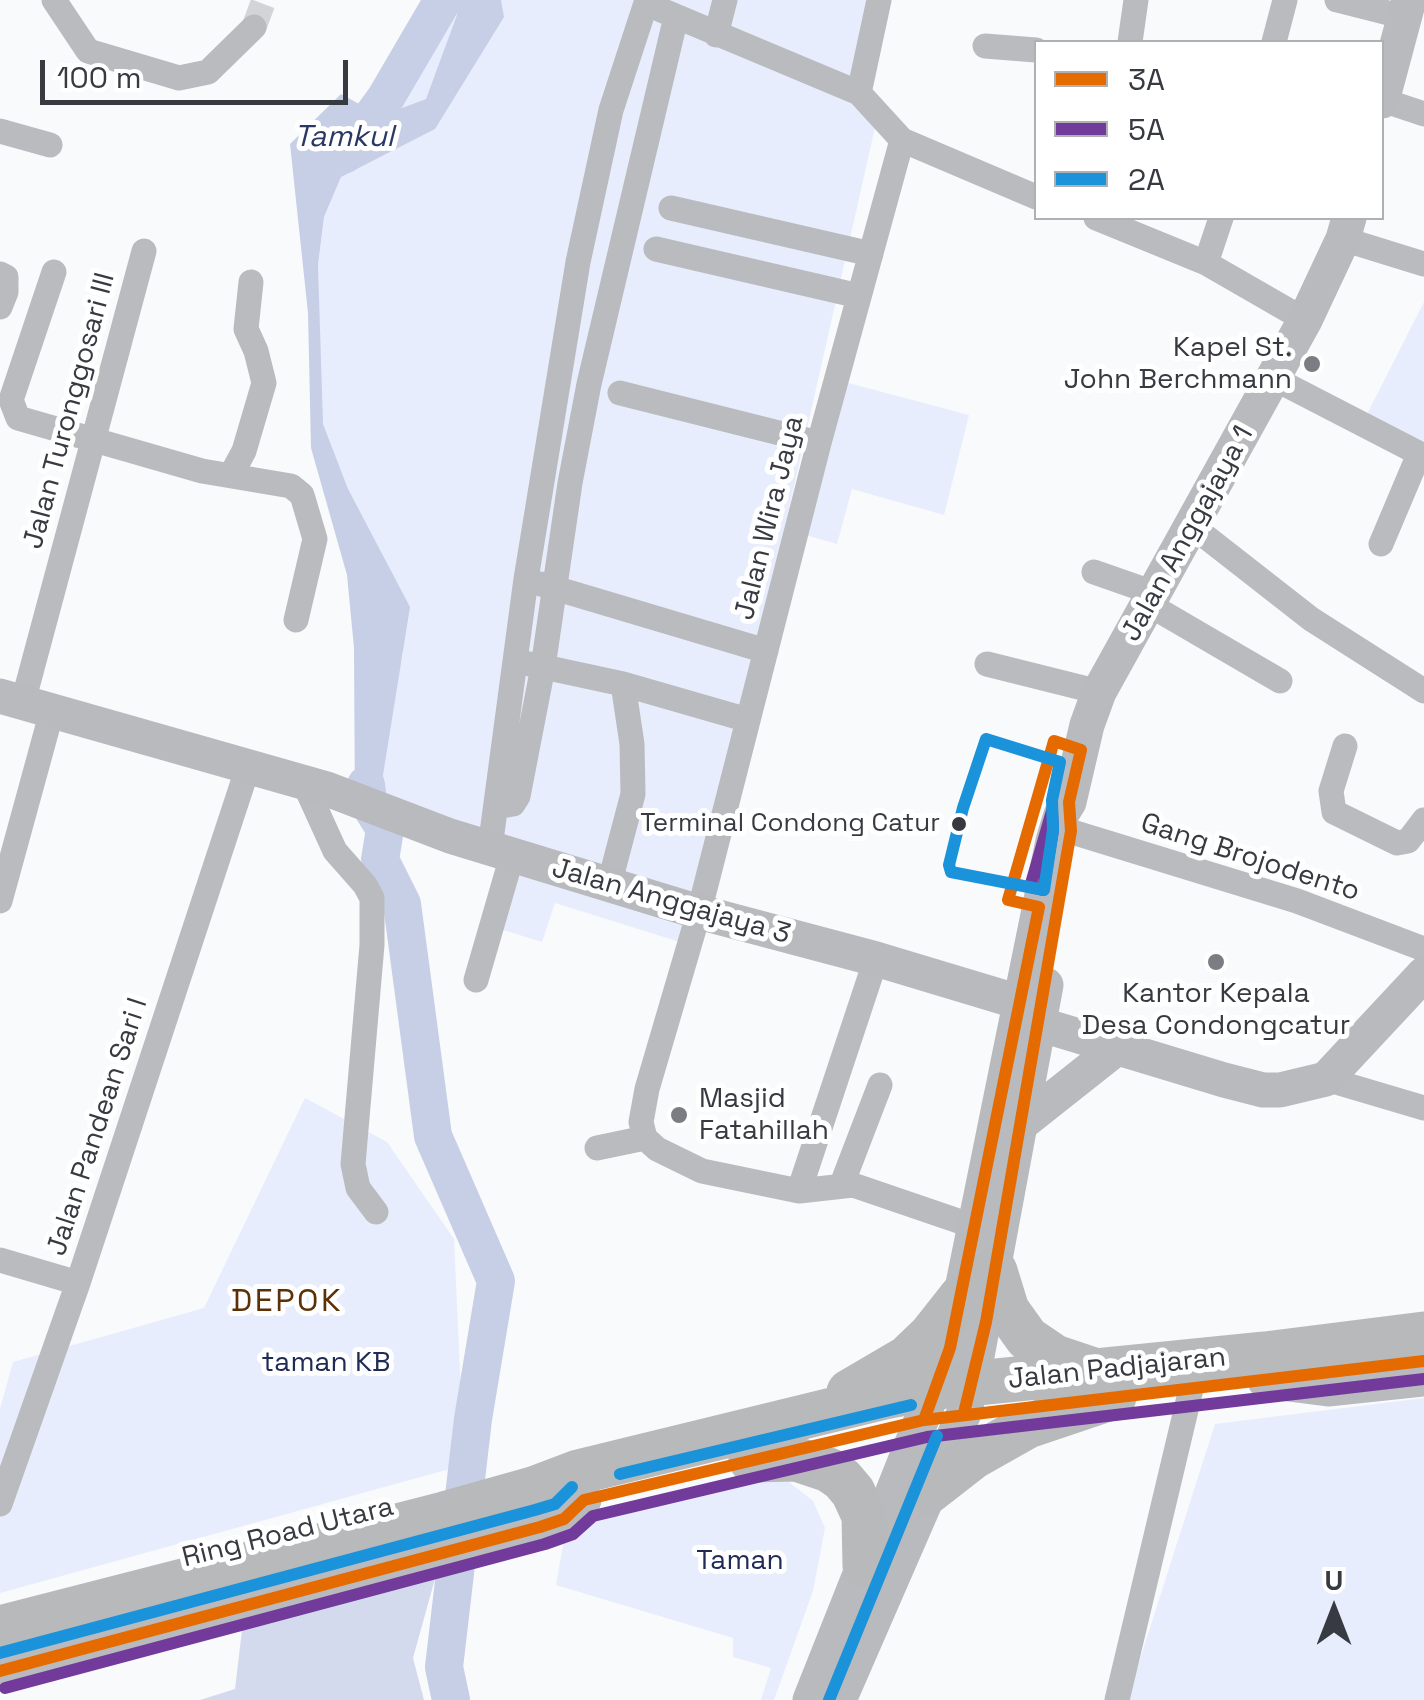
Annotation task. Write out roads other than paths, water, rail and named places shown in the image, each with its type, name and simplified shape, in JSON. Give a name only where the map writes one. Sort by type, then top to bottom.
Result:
[{"type":"highway","points":[[818,1412],[907,1358],[978,1284],[1007,1310],[1027,1338],[1104,1384]]},
{"type":"highway","name":"Jalan Padjajaran","points":[[1104,1384],[1192,1389],[1265,1367],[1424,1334]]},
{"type":"highway","name":"Jalan Padjajaran","points":[[0,1628],[534,1501],[818,1412],[1265,1367],[1424,1361]]},
{"type":"highway","points":[[928,1492],[974,1457],[1104,1384]]},
{"type":"highway","name":"Jalan Padjajaran","points":[[602,1481],[751,1460],[949,1401]]},
{"type":"highway","points":[[751,1460],[812,1463],[842,1479],[864,1516],[864,1566]]},
{"type":"highway","name":"Jalan Padjajaran","points":[[0,1655],[446,1524]]},
{"type":"main road","points":[[1384,93],[1406,8]]},
{"type":"main road","name":"Jalan Anggajaya 1","points":[[978,1284],[973,1226],[1029,1013],[1087,725],[1099,692],[1305,320],[1346,228]]},
{"type":"main road","name":"Jalan Anggajaya 3","points":[[25,703],[316,786],[450,836],[699,912],[876,958],[1118,1047],[1264,1090],[1296,1088],[1326,1079]]},
{"type":"main road","points":[[1326,1079],[1424,974]]},
{"type":"main road","name":"Jalan Anggajaya 1","points":[[949,1401],[1022,1122],[1029,1013]]},
{"type":"main road","points":[[1022,1122],[1118,1047]]},
{"type":"main road","points":[[1265,1367],[1313,1332],[1424,1316]]},
{"type":"main road","points":[[1265,1367],[1328,1389],[1424,1379]]},
{"type":"main road","points":[[839,1700],[928,1492],[949,1401]]},
{"type":"main road","points":[[810,1700],[864,1566],[949,1401]]},
{"type":"main road","points":[[0,1671],[446,1524]]},
{"type":"main road","name":"Ring Road Utara","points":[[0,1608],[446,1524]]},
{"type":"street","points":[[54,0],[88,51],[179,78],[208,72],[254,27]]},
{"type":"street","points":[[716,34],[725,0]]},
{"type":"street","points":[[860,92],[879,0]]},
{"type":"street","points":[[1130,40],[1136,0]]},
{"type":"street","points":[[1275,40],[1286,0]]},
{"type":"street","points":[[1338,0],[1406,8]]},
{"type":"street","points":[[476,980],[501,852],[496,807],[526,580],[588,208],[610,110],[643,2],[860,92],[902,140],[1034,196]]},
{"type":"street","points":[[496,807],[513,804],[518,796],[590,384],[676,16]]},
{"type":"street","points":[[985,46],[1034,50]]},
{"type":"street","points":[[1384,102],[1424,114]]},
{"type":"street","points":[[0,131],[50,145]]},
{"type":"street","name":"Jalan Wira Jaya","points":[[645,1138],[642,1122],[647,1089],[699,912],[819,443],[902,140]]},
{"type":"street","points":[[588,208],[630,214]]},
{"type":"street","points":[[671,208],[871,254]]},
{"type":"street","points":[[1101,220],[1206,263],[1305,320]]},
{"type":"street","points":[[1206,263],[1219,220]]},
{"type":"street","points":[[1346,228],[1424,264]]},
{"type":"street","points":[[656,250],[860,296]]},
{"type":"street","name":"Jalan Turonggosari III","points":[[0,901],[25,703],[144,252]]},
{"type":"street","points":[[54,272],[11,400],[13,410],[27,423],[231,476],[290,486],[302,494],[315,539],[296,620]]},
{"type":"street","points":[[0,274],[6,277],[0,307]]},
{"type":"street","points":[[231,476],[244,451],[264,383],[246,328],[251,282]]},
{"type":"street","points":[[560,376],[590,384]]},
{"type":"street","points":[[1273,378],[1422,455],[1381,544]]},
{"type":"street","points":[[620,393],[819,443]]},
{"type":"street","points":[[542,480],[570,483]]},
{"type":"street","points":[[1192,526],[1312,619],[1424,691]]},
{"type":"street","points":[[1094,572],[1151,598],[1280,681]]},
{"type":"street","points":[[526,580],[766,651]]},
{"type":"street","points":[[516,661],[623,684],[748,720]]},
{"type":"street","points":[[987,664],[1099,692]]},
{"type":"street","points":[[609,885],[633,794],[632,744],[623,684]]},
{"type":"street","points":[[1345,746],[1330,799],[1334,812],[1401,844],[1412,838],[1424,820]]},
{"type":"street","name":"Jalan Pandean Sari I","points":[[0,1504],[78,1283],[248,767]]},
{"type":"street","points":[[316,786],[335,851],[365,884],[373,907],[354,1164],[358,1188],[376,1212]]},
{"type":"street","name":"Gang Brojodento","points":[[1066,820],[1424,948]]},
{"type":"street","points":[[798,1192],[876,958]]},
{"type":"street","points":[[1326,1079],[1424,1108]]},
{"type":"street","points":[[842,1184],[880,1085]]},
{"type":"street","points":[[597,1148],[645,1138],[702,1171],[798,1192],[853,1185],[973,1226]]},
{"type":"street","points":[[0,1260],[78,1283]]},
{"type":"street","points":[[1117,1700],[1192,1389]]},
{"type":"water","name":"Tamkul","points":[[459,0],[501,0],[504,17],[435,129],[341,177],[324,217],[318,265],[323,424],[348,489],[410,607],[374,831],[355,817],[354,648],[347,575],[311,448],[308,313],[290,144],[341,94],[381,116],[426,99]]},
{"type":"waterway","points":[[345,154],[385,99],[443,0]]},
{"type":"waterway","points":[[366,785],[368,802],[385,829],[380,860],[402,904],[433,1136],[496,1281],[473,1419],[444,1667],[451,1700]]},
{"type":"tunnel","points":[[254,27],[264,0]]},
{"type":"place","name":"Kapel St. John Berchmann","points":[[1312,364]]},
{"type":"place","name":"Terminal Condong Catur","points":[[959,824]]},
{"type":"place","name":"Kantor Kepala Desa Condongcatur","points":[[1216,962]]},
{"type":"place","name":"Masjid Fatahillah","points":[[679,1115]]},
{"type":"district","name":"DEPOK","points":[[287,1302]]},
{"type":"park label","name":"taman KB","points":[[326,1363]]},
{"type":"park label","name":"Taman","points":[[740,1561]]}]
